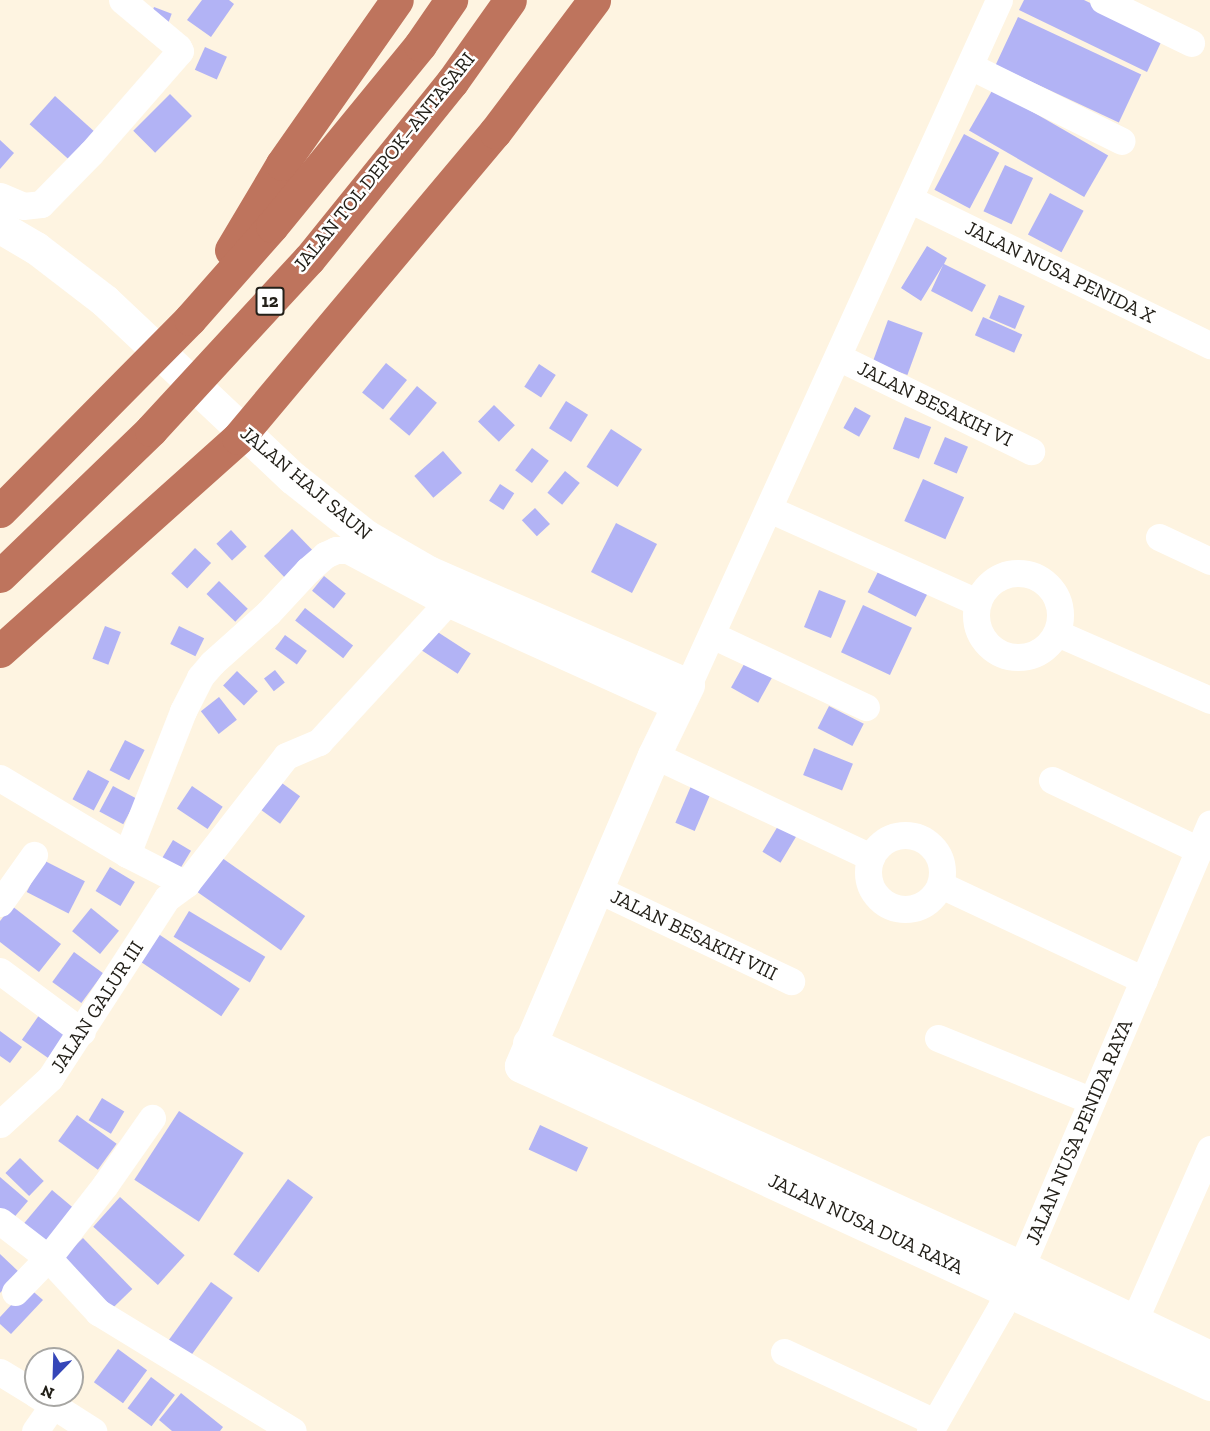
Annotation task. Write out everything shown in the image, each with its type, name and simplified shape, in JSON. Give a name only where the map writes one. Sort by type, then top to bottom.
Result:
[{"type":"highway","points":[[190,319],[282,164],[398,0]]},
{"type":"highway","name":"12","points":[[0,511],[190,319],[272,226],[420,45],[451,0]]},
{"type":"highway","name":"JALAN TOL DEPOK–ANTASARI","points":[[0,576],[151,430],[309,259],[453,82],[510,0]]},
{"type":"highway","points":[[0,651],[238,438],[495,132],[594,0]]},
{"type":"street","points":[[597,889],[654,755],[712,635],[999,0]]},
{"type":"street","points":[[1103,0],[1191,43]]},
{"type":"street","points":[[0,196],[23,206],[41,204],[91,153],[180,51],[130,3]]},
{"type":"street","points":[[970,66],[1122,141]]},
{"type":"street","name":"JALAN NUSA PENIDA X","points":[[909,199],[1210,345]]},
{"type":"street","name":"JALAN HAJI SAUN","points":[[0,227],[36,248],[105,301],[293,478],[366,536],[428,572],[682,696]]},
{"type":"street","name":"JALAN BESAKIH VI","points":[[838,357],[1031,451]]},
{"type":"street","points":[[769,509],[977,602]]},
{"type":"street","points":[[1160,537],[1210,561]]},
{"type":"street","points":[[127,854],[183,711],[200,678],[212,663],[268,613],[325,555],[348,550],[447,603],[682,696]]},
{"type":"street","points":[[1010,573],[1025,573],[1040,579],[1055,596],[1060,618],[1057,633],[1050,643],[1034,653],[1015,657],[1003,654],[983,639],[978,627],[977,602],[984,589],[996,579],[1010,573]]},
{"type":"street","name":"JALAN GALUR III","points":[[0,1124],[45,1085],[82,1032],[166,898],[186,884],[286,756],[319,742],[447,603]]},
{"type":"street","points":[[1057,633],[1210,700]]},
{"type":"street","points":[[712,635],[866,707]]},
{"type":"street","points":[[654,755],[871,857]]},
{"type":"street","points":[[0,778],[127,854],[186,884]]},
{"type":"street","points":[[1052,780],[1199,850]]},
{"type":"street","name":"JALAN NUSA PENIDA RAYA","points":[[932,1427],[1016,1278],[1210,824]]},
{"type":"street","points":[[896,836],[919,838],[929,844],[941,862],[941,885],[924,905],[911,909],[898,909],[885,904],[875,895],[869,883],[868,870],[871,857],[886,840],[896,836]]},
{"type":"street","points":[[0,903],[34,855]]},
{"type":"street","points":[[941,885],[1144,980]]},
{"type":"street","name":"JALAN BESAKIH VIII","points":[[597,889],[791,981]]},
{"type":"street","name":"JALAN NUSA DUA RAYA","points":[[597,889],[525,1054],[1016,1278],[1210,1384]]},
{"type":"street","points":[[0,970],[82,1032]]},
{"type":"street","points":[[938,1038],[1092,1101]]},
{"type":"street","points":[[15,1292],[48,1258],[105,1185],[152,1118]]},
{"type":"street","points":[[1134,1321],[1210,1149]]},
{"type":"street","points":[[0,1221],[48,1258],[98,1312],[293,1431]]},
{"type":"street","name":"JALAN NUSA DUA RAYA","points":[[1016,1278],[1134,1321],[1210,1357]]},
{"type":"street","points":[[784,1352],[932,1427]]},
{"type":"street","points":[[0,1372],[24,1387]]},
{"type":"street","points":[[35,1431],[40,1407]]},
{"type":"street","points":[[56,1407],[93,1431]]},
{"type":"building","points":[[202,0],[229,0],[234,4],[211,37],[187,20]]},
{"type":"building","points":[[1024,0],[1084,0],[1163,38],[1147,72],[1019,10]]},
{"type":"building","points":[[154,7],[172,14],[167,27],[149,20]]},
{"type":"building","points":[[1018,17],[1141,74],[1119,123],[996,65]]},
{"type":"building","points":[[205,47],[227,57],[217,80],[195,70]]},
{"type":"building","points":[[993,89],[1108,155],[1084,197],[969,131]]},
{"type":"building","points":[[170,94],[192,116],[155,153],[133,131]]},
{"type":"building","points":[[55,96],[95,132],[70,160],[30,124]]},
{"type":"building","points":[[964,134],[999,153],[970,208],[934,190]]},
{"type":"building","points":[[0,140],[14,153],[0,169]]},
{"type":"building","points":[[1005,165],[1033,178],[1012,224],[983,211]]},
{"type":"building","points":[[1050,193],[1084,211],[1061,252],[1028,234]]},
{"type":"building","points":[[927,246],[947,258],[944,264],[986,285],[972,312],[931,291],[943,265],[921,301],[901,288]]},
{"type":"building","points":[[999,295],[1025,306],[1015,329],[989,318]]},
{"type":"building","points":[[983,317],[1022,334],[1014,353],[975,335]]},
{"type":"building","points":[[888,320],[923,333],[907,375],[873,362]]},
{"type":"building","points":[[386,363],[407,380],[383,410],[362,393]]},
{"type":"building","points":[[539,364],[556,375],[541,398],[524,387]]},
{"type":"building","points":[[417,386],[437,403],[409,436],[389,419]]},
{"type":"building","points":[[566,401],[588,415],[571,442],[549,428]]},
{"type":"building","points":[[494,405],[515,425],[499,442],[478,422]]},
{"type":"building","points":[[855,407],[871,416],[859,437],[843,428]]},
{"type":"building","points":[[905,417],[931,427],[919,459],[893,449]]},
{"type":"building","points":[[611,429],[642,449],[618,487],[586,467]]},
{"type":"building","points":[[945,437],[968,447],[957,473],[934,464]]},
{"type":"building","points":[[532,448],[549,461],[532,483],[515,470]]},
{"type":"building","points":[[443,451],[462,473],[433,498],[414,476]]},
{"type":"building","points":[[565,471],[580,483],[562,505],[547,493]]},
{"type":"building","points":[[923,479],[964,497],[945,539],[904,521]]},
{"type":"building","points":[[500,484],[514,493],[503,510],[489,501]]},
{"type":"building","points":[[535,508],[550,524],[537,536],[522,520]]},
{"type":"building","points":[[616,523],[657,544],[632,593],[591,572]]},
{"type":"building","points":[[292,529],[315,553],[287,580],[264,556]]},
{"type":"building","points":[[231,530],[247,547],[232,560],[216,544]]},
{"type":"building","points":[[195,548],[211,563],[187,589],[171,574]]},
{"type":"building","points":[[879,570],[927,595],[916,617],[868,592]]},
{"type":"building","points":[[324,576],[346,594],[334,608],[312,591]]},
{"type":"building","points":[[219,581],[248,609],[235,622],[206,594]]},
{"type":"building","points":[[819,590],[846,601],[831,638],[804,627]]},
{"type":"building","points":[[863,605],[912,628],[890,675],[841,652]]},
{"type":"building","points":[[305,608],[353,646],[343,658],[295,621]]},
{"type":"building","points":[[105,626],[121,632],[108,665],[92,659]]},
{"type":"building","points":[[179,626],[204,638],[195,656],[170,644]]},
{"type":"building","points":[[433,629],[471,654],[458,674],[420,649]]},
{"type":"building","points":[[285,635],[307,651],[297,665],[275,649]]},
{"type":"building","points":[[748,657],[775,672],[758,703],[731,688]]},
{"type":"building","points":[[275,670],[285,683],[274,691],[264,679]]},
{"type":"building","points":[[237,671],[258,691],[244,706],[223,685]]},
{"type":"building","points":[[219,697],[237,720],[219,734],[201,711]]},
{"type":"building","points":[[829,706],[864,724],[852,746],[818,728]]},
{"type":"building","points":[[125,740],[145,750],[129,780],[110,770]]},
{"type":"building","points":[[814,748],[853,764],[842,791],[803,775]]},
{"type":"building","points":[[88,770],[109,781],[94,810],[73,799]]},
{"type":"building","points":[[275,778],[300,796],[280,824],[255,806]]},
{"type":"building","points":[[113,786],[137,799],[123,824],[99,812]]},
{"type":"building","points":[[192,786],[223,807],[208,829],[177,808]]},
{"type":"building","points":[[691,786],[710,794],[695,831],[675,823]]},
{"type":"building","points":[[781,821],[799,832],[780,863],[762,852]]},
{"type":"building","points":[[173,840],[191,851],[177,875],[159,864]]},
{"type":"building","points":[[215,853],[305,916],[281,950],[191,887]]},
{"type":"building","points":[[43,860],[85,881],[69,913],[27,892]]},
{"type":"building","points":[[110,867],[135,882],[120,906],[96,891]]},
{"type":"building","points":[[12,906],[61,944],[39,972],[0,942],[0,921]]},
{"type":"building","points":[[91,908],[119,931],[100,954],[72,931]]},
{"type":"building","points":[[189,911],[265,957],[250,983],[174,937]]},
{"type":"building","points":[[151,929],[240,989],[221,1016],[133,956]]},
{"type":"building","points":[[74,952],[103,973],[81,1003],[52,982]]},
{"type":"building","points":[[42,1011],[68,1029],[48,1058],[22,1040]]},
{"type":"building","points":[[0,1031],[22,1047],[10,1063],[0,1056]]},
{"type":"building","points":[[102,1098],[124,1111],[111,1134],[89,1120]]},
{"type":"building","points":[[179,1111],[244,1153],[199,1222],[134,1180]]},
{"type":"building","points":[[77,1115],[117,1144],[98,1170],[58,1141]]},
{"type":"building","points":[[540,1125],[588,1147],[577,1172],[529,1149]]},
{"type":"building","points":[[20,1158],[44,1181],[29,1196],[5,1173]]},
{"type":"building","points":[[0,1177],[28,1201],[11,1221],[0,1211]]},
{"type":"building","points":[[288,1179],[313,1197],[258,1272],[233,1254]]},
{"type":"building","points":[[52,1190],[75,1209],[43,1248],[20,1228]]},
{"type":"building","points":[[120,1197],[185,1255],[158,1285],[93,1227]]},
{"type":"building","points":[[83,1238],[132,1289],[105,1315],[56,1264]]},
{"type":"building","points":[[0,1254],[19,1272],[0,1293]]},
{"type":"building","points":[[211,1282],[233,1298],[188,1360],[166,1344]]},
{"type":"building","points":[[28,1287],[43,1300],[11,1334],[0,1324],[0,1317]]},
{"type":"building","points":[[118,1349],[147,1370],[123,1403],[94,1382]]},
{"type":"building","points":[[151,1377],[175,1395],[151,1426],[128,1408]]},
{"type":"building","points":[[181,1393],[223,1427],[220,1431],[172,1431],[159,1420]]}]
